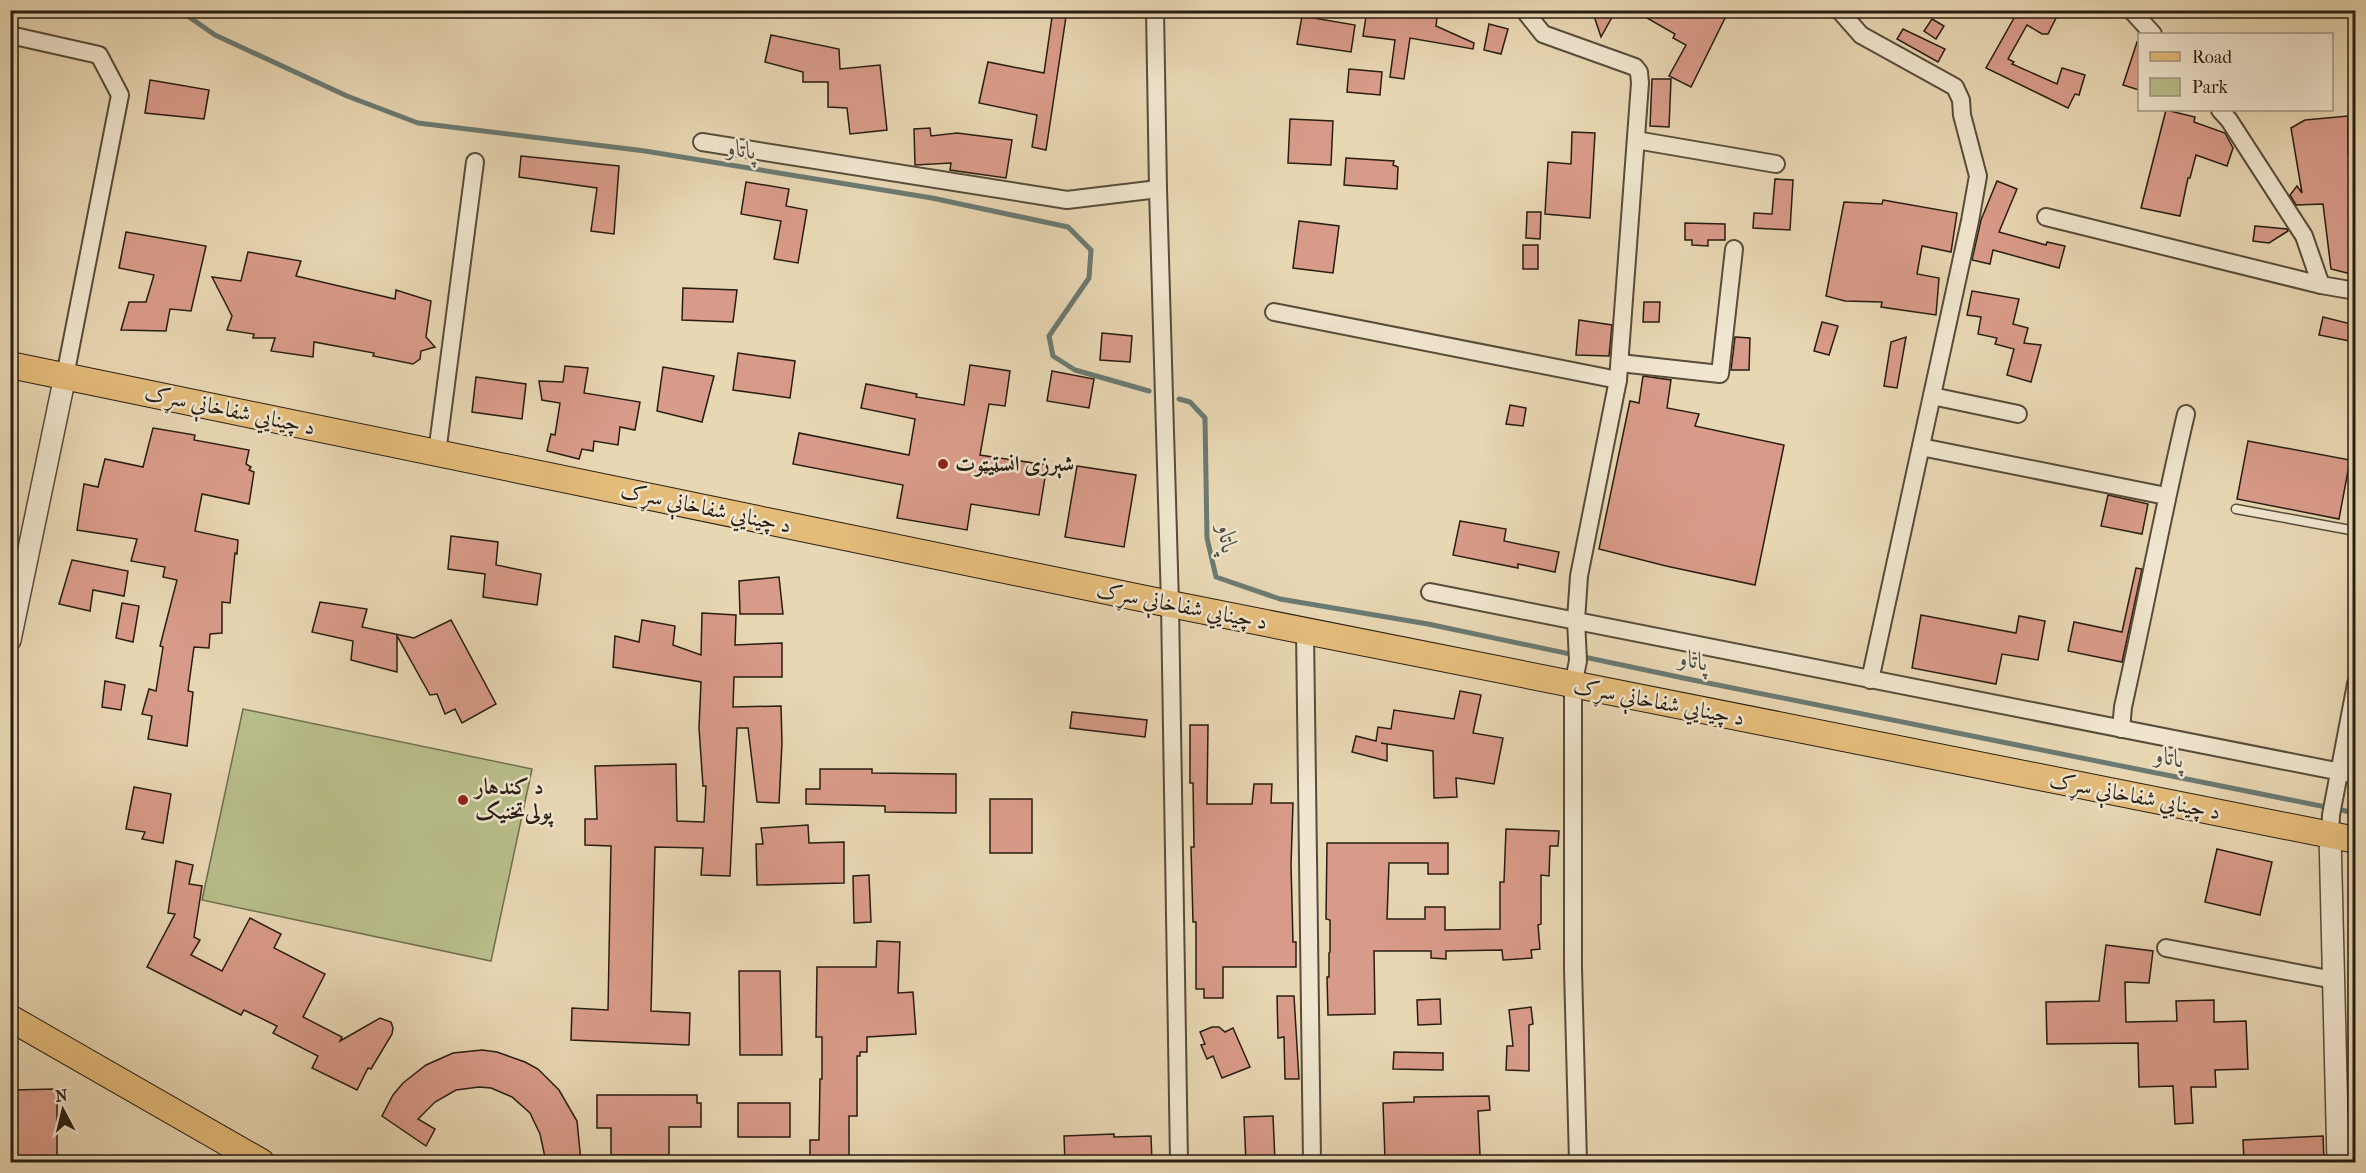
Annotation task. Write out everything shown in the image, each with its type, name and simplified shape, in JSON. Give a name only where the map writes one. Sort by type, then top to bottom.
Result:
[{"type":"main road","name":"د چينايي شفاخانې سړک","points":[[10,365],[1573,686],[2331,825],[2355,840]]},
{"type":"main road","points":[[10,1018],[261,1162]]},
{"type":"street","points":[[1155,10],[1170,604],[1179,1162]]},
{"type":"street","points":[[1524,10],[1543,34],[1635,67],[1639,72],[1640,83],[1618,380],[1580,576],[1576,620],[1578,660],[1573,686],[1574,968],[1578,1162]]},
{"type":"street","points":[[1839,10],[1861,35],[1955,87],[1961,100],[1962,115],[1978,176],[1870,680]]},
{"type":"street","points":[[2131,10],[2152,33]]},
{"type":"street","points":[[10,35],[99,55],[120,94],[10,640]]},
{"type":"street","points":[[2221,111],[2304,236],[2321,285]]},
{"type":"street","points":[[1636,140],[1776,164]]},
{"type":"street","points":[[702,142],[1067,200],[1158,189]]},
{"type":"street","points":[[437,453],[475,162]]},
{"type":"street","points":[[2046,217],[2321,285],[2355,291]]},
{"type":"street","points":[[1620,363],[1720,374],[1734,249]]},
{"type":"street","points":[[1274,312],[1618,380]]},
{"type":"street","points":[[1932,396],[2018,414]]},
{"type":"street","points":[[2121,729],[2123,707],[2153,572],[2166,496],[2186,414]]},
{"type":"street","points":[[1921,447],[2166,496]]},
{"type":"street","points":[[1431,592],[2347,774]]},
{"type":"street","points":[[1305,631],[1312,1162]]},
{"type":"street","points":[[2338,1162],[2331,825],[2335,792],[2347,774],[2355,684]]},
{"type":"street","points":[[2166,948],[2334,980]]},
{"type":"lane","points":[[2236,509],[2355,531]]},
{"type":"green space","points":[[243,709],[532,769],[491,961],[202,900]]},
{"type":"building","points":[[1053,10],[1067,10],[1046,150],[1032,147],[1037,115],[979,103],[988,62],[1044,73]]},
{"type":"building","points":[[1367,10],[1386,10],[1437,18],[1436,26],[1474,43],[1473,49],[1410,38],[1404,79],[1390,77],[1395,40],[1363,36]]},
{"type":"building","points":[[1599,10],[1616,10],[1601,37],[1595,19]]},
{"type":"building","points":[[1633,10],[1729,10],[1691,87],[1669,76],[1686,45],[1673,38],[1675,34]]},
{"type":"building","points":[[2001,10],[2060,10],[2048,34],[2042,34],[2027,25],[2008,59],[2014,62],[2012,64],[2057,84],[2062,68],[2085,75],[2079,95],[2075,94],[2068,108],[1986,68],[2014,18]]},
{"type":"building","points":[[1302,16],[1355,25],[1351,52],[1297,44]]},
{"type":"building","points":[[1932,19],[1944,26],[1936,39],[1924,31]]},
{"type":"building","points":[[1489,24],[1508,29],[1501,54],[1484,50]]},
{"type":"building","points":[[1903,29],[1945,49],[1938,62],[1897,39]]},
{"type":"building","points":[[771,35],[839,49],[840,69],[880,65],[887,130],[850,134],[847,108],[828,107],[828,82],[803,82],[803,72],[765,62]]},
{"type":"building","points":[[2137,42],[2138,90],[2123,85]]},
{"type":"building","points":[[1349,69],[1382,72],[1380,95],[1347,92]]},
{"type":"building","points":[[1652,79],[1671,79],[1669,127],[1650,126]]},
{"type":"building","points":[[150,80],[209,90],[204,119],[145,113]]},
{"type":"building","points":[[2166,111],[2195,117],[2194,122],[2225,133],[2233,148],[2227,166],[2196,155],[2190,178],[2188,178],[2180,216],[2141,208]]},
{"type":"building","points":[[2348,116],[2348,153],[2355,155],[2355,275],[2331,269],[2323,204],[2296,205],[2290,195],[2297,186],[2302,193],[2291,128],[2305,120]]},
{"type":"building","points":[[1290,119],[1333,121],[1331,165],[1288,163]]},
{"type":"building","points":[[930,128],[931,136],[957,133],[1012,140],[1006,178],[950,170],[951,163],[915,165],[914,129]]},
{"type":"building","points":[[1572,132],[1595,133],[1590,218],[1545,214],[1548,162],[1571,164]]},
{"type":"building","points":[[521,156],[619,166],[614,234],[591,231],[597,188],[519,177]]},
{"type":"building","points":[[1346,158],[1394,161],[1393,165],[1398,167],[1397,189],[1344,185]]},
{"type":"building","points":[[1775,179],[1793,180],[1790,230],[1753,228],[1754,213],[1772,214]]},
{"type":"building","points":[[1997,181],[2017,189],[1999,232],[2046,245],[2047,242],[2065,246],[2059,268],[1993,250],[1990,264],[1972,260],[1981,220]]},
{"type":"building","points":[[746,182],[789,189],[786,206],[807,210],[798,263],[774,259],[781,221],[741,214]]},
{"type":"building","points":[[1883,200],[1957,213],[1951,252],[1922,246],[1917,274],[1939,278],[1936,315],[1881,307],[1882,302],[1845,301],[1826,296],[1844,202],[1882,204]]},
{"type":"building","points":[[1527,212],[1541,212],[1540,239],[1526,238]]},
{"type":"building","points":[[1299,221],[1339,226],[1333,273],[1293,268]]},
{"type":"building","points":[[1685,223],[1725,224],[1725,240],[1708,240],[1708,246],[1692,245],[1692,240],[1685,240]]},
{"type":"building","points":[[2255,226],[2287,229],[2288,231],[2269,243],[2253,241]]},
{"type":"building","points":[[126,232],[206,246],[191,311],[170,309],[166,331],[121,330],[129,302],[146,302],[154,275],[119,268]]},
{"type":"building","points":[[1523,245],[1538,245],[1538,269],[1523,269]]},
{"type":"building","points":[[248,252],[301,261],[296,276],[395,299],[396,290],[431,301],[426,337],[435,347],[421,351],[420,359],[413,364],[373,356],[374,353],[314,342],[313,357],[271,351],[275,338],[253,338],[254,334],[227,330],[232,316],[212,277],[241,281]]},
{"type":"building","points":[[683,288],[737,290],[733,322],[682,320]]},
{"type":"building","points":[[1972,291],[2019,299],[2013,324],[2028,328],[2024,343],[2041,345],[2031,382],[2007,375],[2014,349],[1995,344],[1997,338],[1978,334],[1981,317],[1967,315]]},
{"type":"building","points":[[1644,302],[1660,302],[1659,322],[1643,322]]},
{"type":"building","points":[[2323,317],[2355,325],[2355,342],[2319,335]]},
{"type":"building","points":[[1579,320],[1612,325],[1609,356],[1576,355]]},
{"type":"building","points":[[1822,322],[1838,326],[1829,355],[1814,351]]},
{"type":"building","points":[[1102,333],[1132,336],[1130,362],[1100,360]]},
{"type":"building","points":[[1735,337],[1750,338],[1749,370],[1731,370]]},
{"type":"building","points":[[1906,337],[1897,388],[1884,386],[1891,342]]},
{"type":"building","points":[[738,353],[795,361],[790,398],[733,390]]},
{"type":"building","points":[[970,365],[1010,371],[1005,406],[989,404],[980,455],[1047,465],[1039,515],[971,504],[967,530],[897,518],[903,485],[793,464],[799,433],[909,455],[915,419],[861,408],[866,384],[917,394],[916,397],[964,405]]},
{"type":"building","points":[[565,366],[588,368],[584,393],[640,402],[635,430],[620,427],[618,445],[594,441],[593,451],[582,449],[579,459],[547,451],[551,434],[555,435],[560,403],[542,400],[539,381],[563,382]]},
{"type":"building","points":[[663,367],[714,376],[702,422],[657,411]]},
{"type":"building","points":[[1052,371],[1094,379],[1089,408],[1047,401]]},
{"type":"building","points":[[1643,376],[1671,380],[1667,408],[1699,414],[1695,426],[1784,445],[1755,585],[1599,549],[1630,401],[1639,403]]},
{"type":"building","points":[[476,377],[526,384],[522,419],[472,412]]},
{"type":"building","points":[[1510,405],[1526,408],[1523,426],[1506,424]]},
{"type":"building","points":[[153,428],[195,435],[194,440],[249,450],[246,464],[251,467],[249,470],[254,472],[249,504],[202,494],[195,531],[238,540],[230,603],[222,602],[222,633],[210,634],[209,648],[194,647],[188,691],[193,692],[187,746],[148,739],[152,716],[142,714],[149,689],[156,691],[163,647],[160,646],[177,580],[163,577],[165,567],[131,561],[137,539],[77,530],[84,484],[98,487],[105,459],[143,467]]},
{"type":"building","points":[[2248,441],[2350,460],[2339,519],[2237,499]]},
{"type":"building","points":[[1077,466],[1136,475],[1124,547],[1065,537]]},
{"type":"building","points":[[2108,495],[2148,504],[2142,534],[2101,526]]},
{"type":"building","points":[[1460,521],[1506,529],[1504,541],[1559,552],[1555,572],[1518,564],[1518,568],[1453,555]]},
{"type":"building","points":[[451,536],[498,542],[496,565],[541,574],[537,605],[483,597],[485,574],[448,569]]},
{"type":"building","points":[[72,560],[128,571],[124,596],[93,590],[90,611],[59,604]]},
{"type":"building","points":[[2136,568],[2142,569],[2122,662],[2068,651],[2074,622],[2122,632]]},
{"type":"building","points":[[779,577],[783,614],[740,614],[739,581]]},
{"type":"building","points":[[320,602],[367,609],[362,627],[414,638],[451,620],[496,704],[462,723],[455,709],[445,714],[437,694],[430,695],[397,636],[397,672],[351,660],[353,641],[312,632]]},
{"type":"building","points":[[122,603],[139,606],[133,642],[116,638]]},
{"type":"building","points":[[702,613],[736,615],[735,645],[782,643],[782,677],[734,677],[733,707],[781,706],[779,803],[757,802],[748,728],[737,728],[730,876],[701,875],[703,848],[655,847],[651,1011],[690,1013],[689,1045],[571,1040],[572,1008],[608,1010],[611,846],[585,845],[585,819],[597,819],[595,766],[676,764],[677,821],[704,822],[706,786],[703,786],[699,728],[701,682],[613,667],[615,636],[639,642],[642,620],[675,626],[673,645],[701,655]]},
{"type":"building","points":[[1921,615],[2016,633],[2019,616],[2045,621],[2038,660],[2002,654],[1996,684],[1912,668]]},
{"type":"building","points":[[105,681],[125,685],[121,710],[102,707]]},
{"type":"building","points":[[1460,691],[1481,695],[1473,733],[1503,738],[1494,784],[1456,778],[1457,797],[1434,798],[1433,751],[1381,743],[1387,744],[1387,761],[1352,752],[1356,736],[1376,741],[1378,727],[1391,729],[1394,710],[1454,719]]},
{"type":"building","points":[[1072,712],[1147,720],[1145,737],[1070,728]]},
{"type":"building","points":[[1190,725],[1208,725],[1207,804],[1252,804],[1254,784],[1272,784],[1271,803],[1293,803],[1291,865],[1296,967],[1223,967],[1223,998],[1204,998],[1204,989],[1196,989]]},
{"type":"building","points":[[820,769],[872,769],[872,773],[956,774],[956,813],[885,812],[885,806],[806,804],[806,789],[820,789]]},
{"type":"building","points":[[134,787],[171,794],[163,843],[142,839],[145,832],[126,829]]},
{"type":"building","points":[[990,799],[1032,799],[1032,853],[990,853]]},
{"type":"building","points":[[808,825],[809,843],[844,842],[844,883],[757,885],[756,844],[763,844],[761,828]]},
{"type":"building","points":[[1506,829],[1559,831],[1558,846],[1550,846],[1549,876],[1541,875],[1541,924],[1538,925],[1540,949],[1531,950],[1532,958],[1503,960],[1502,950],[1446,951],[1446,959],[1431,958],[1431,951],[1374,951],[1375,1014],[1328,1015],[1330,920],[1326,919],[1327,843],[1448,843],[1448,874],[1428,874],[1428,863],[1389,863],[1387,919],[1425,919],[1425,907],[1445,907],[1445,930],[1500,929],[1500,882],[1504,882]]},
{"type":"building","points":[[2217,849],[2272,862],[2260,915],[2205,902]]},
{"type":"building","points":[[176,861],[193,865],[189,884],[202,886],[194,937],[200,940],[191,955],[222,971],[250,918],[281,934],[274,948],[325,974],[303,1017],[342,1037],[340,1041],[380,1018],[391,1022],[392,1034],[371,1069],[368,1068],[357,1090],[312,1068],[318,1056],[273,1033],[277,1026],[244,1010],[241,1015],[147,967],[175,914],[168,913]]},
{"type":"building","points":[[869,875],[871,922],[854,923],[853,876]]},
{"type":"building","points":[[877,941],[900,942],[898,993],[913,992],[916,1034],[867,1037],[867,1052],[860,1052],[860,1056],[857,1056],[857,1116],[849,1116],[849,1162],[810,1162],[810,1140],[819,1140],[820,1079],[822,1079],[822,1037],[816,1037],[817,967],[876,967]]},
{"type":"building","points":[[2106,945],[2153,951],[2149,983],[2125,982],[2126,1022],[2177,1021],[2176,1001],[2214,1000],[2214,1022],[2246,1021],[2248,1069],[2215,1070],[2216,1087],[2191,1087],[2193,1123],[2175,1124],[2173,1086],[2139,1087],[2138,1043],[2047,1044],[2046,1002],[2099,1001]]},
{"type":"building","points":[[739,971],[780,971],[782,1055],[740,1055]]},
{"type":"building","points":[[1277,996],[1294,996],[1299,1079],[1285,1079],[1284,1037],[1278,1038]]},
{"type":"building","points":[[1440,999],[1441,1024],[1418,1025],[1417,1000]]},
{"type":"building","points":[[1531,1007],[1533,1024],[1529,1025],[1529,1071],[1506,1070],[1507,1046],[1513,1046],[1509,1010]]},
{"type":"building","points":[[1219,1027],[1225,1032],[1233,1028],[1250,1067],[1222,1078],[1213,1056],[1207,1059],[1201,1045],[1205,1044],[1200,1032]]},
{"type":"building","points":[[482,1050],[497,1052],[525,1062],[538,1069],[559,1090],[577,1121],[581,1162],[546,1162],[540,1134],[530,1113],[512,1097],[491,1088],[456,1090],[435,1102],[418,1119],[435,1129],[426,1146],[382,1116],[393,1095],[403,1083],[426,1065],[453,1053]]},
{"type":"building","points":[[1394,1052],[1443,1053],[1443,1070],[1393,1069]]},
{"type":"building","points":[[57,1089],[57,1162],[10,1162],[10,1090]]},
{"type":"building","points":[[597,1095],[697,1095],[697,1103],[701,1103],[701,1127],[669,1127],[669,1155],[611,1155],[611,1128],[597,1128]]},
{"type":"building","points":[[1489,1096],[1490,1110],[1478,1111],[1480,1155],[1449,1156],[1449,1161],[1432,1162],[1432,1158],[1385,1159],[1383,1103],[1414,1102],[1414,1097]]},
{"type":"building","points":[[738,1103],[790,1103],[790,1137],[738,1137]]},
{"type":"building","points":[[1273,1116],[1275,1162],[1246,1162],[1244,1117]]},
{"type":"building","points":[[1114,1134],[1114,1137],[1151,1136],[1152,1162],[1065,1162],[1064,1136]]},
{"type":"building","points":[[2323,1136],[2324,1162],[2244,1162],[2243,1140]]},
{"type":"waterway","name":"پاتاو","points":[[179,10],[215,35],[347,96],[418,123],[645,151],[932,198],[1068,227],[1091,250],[1089,278],[1049,336],[1053,356],[1075,370],[1149,391]]},
{"type":"waterway","name":"پاتاو","points":[[1179,399],[1190,402],[1205,418],[1207,538],[1216,577],[1280,599],[1428,624],[1688,679],[2356,813]]},
{"type":"place","name":"شېرزی انسټيټوت","points":[[943,464]]},
{"type":"place","name":"د کندهار پولی‌تخنیک","points":[[463,800]]}]
